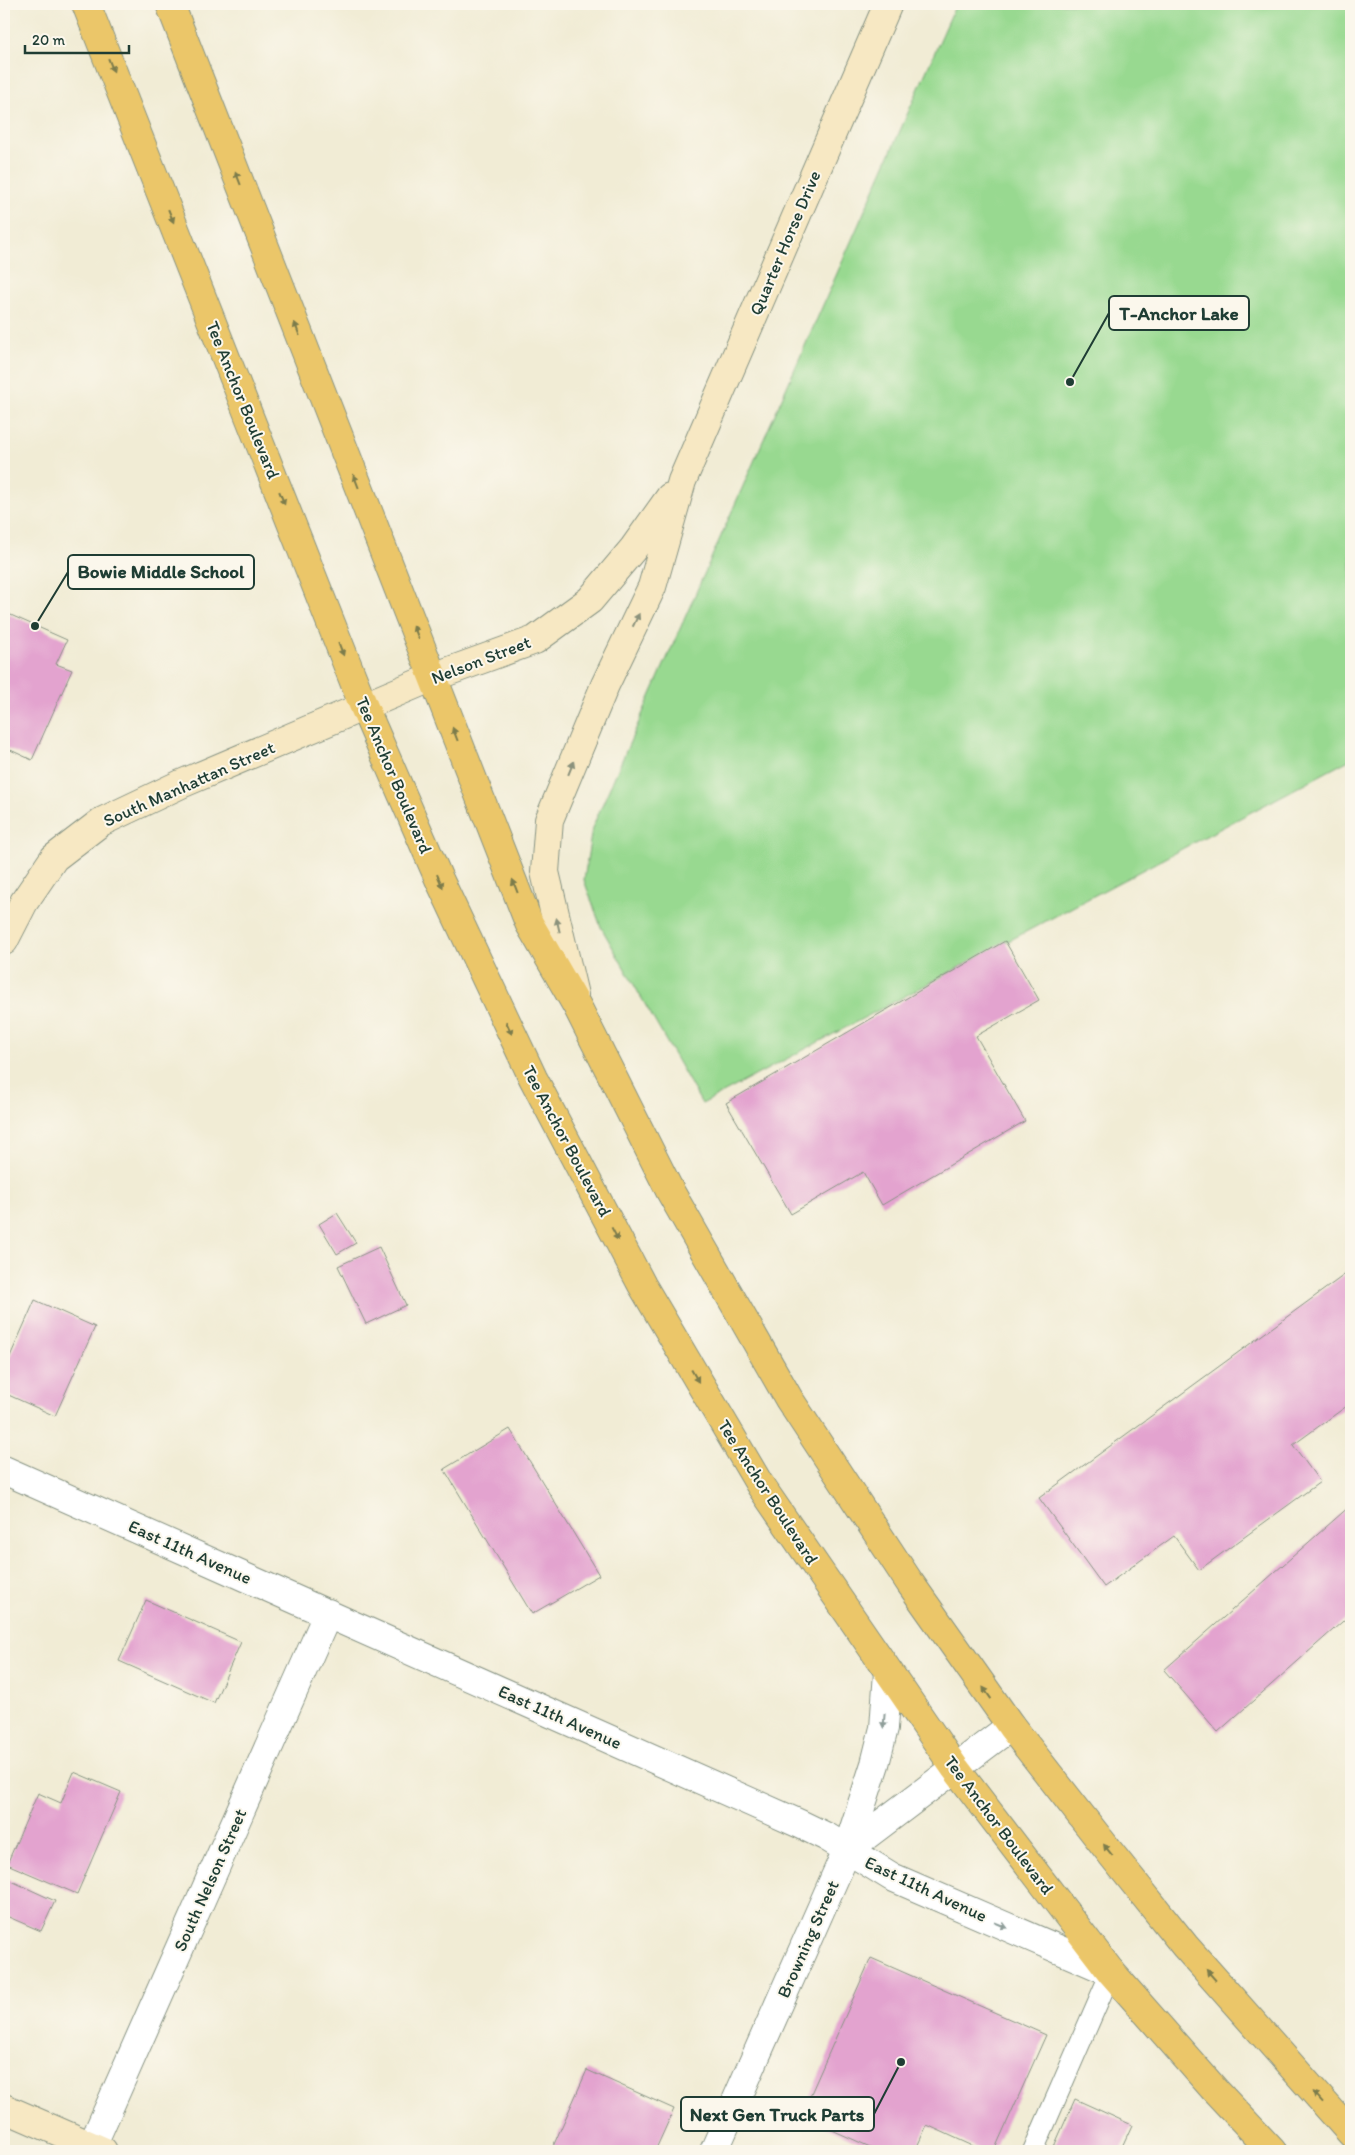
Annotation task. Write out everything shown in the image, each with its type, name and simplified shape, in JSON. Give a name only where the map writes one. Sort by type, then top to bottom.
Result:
[{"type":"main road","name":"Tee Anchor Boulevard","points":[[86,4],[364,708],[439,880],[533,1078],[638,1276],[760,1485],[955,1768],[1111,1972],[1214,2089],[1272,2151]]},
{"type":"main road","points":[[170,4],[529,923],[577,1006],[670,1191],[789,1399],[910,1582],[1011,1726],[1185,1946],[1351,2133]]},
{"type":"main road","name":"Quarter Horse Drive","points":[[682,482],[888,4]]},
{"type":"main road","name":"Nelson Street","points":[[364,708],[433,678],[535,640],[590,600],[633,549],[682,482]]},
{"type":"main road","points":[[577,1006],[546,872],[549,820],[605,685],[652,588],[682,482]]},
{"type":"main road","name":"South Manhattan Street","points":[[4,941],[24,902],[54,858],[100,822],[181,784],[364,708]]},
{"type":"main road","points":[[4,2108],[98,2149]]},
{"type":"street","name":"East 11th Avenue","points":[[4,1470],[791,1820],[848,1850],[892,1878],[1111,1972]]},
{"type":"street","name":"South Nelson Street","points":[[98,2149],[328,1613]]},
{"type":"street","points":[[848,1850],[880,1746],[884,1728],[888,1672]]},
{"type":"street","name":"Browning Street","points":[[714,2151],[848,1850],[1011,1726]]},
{"type":"lane","points":[[1033,2151],[1111,1972]]},
{"type":"green space","points":[[956,4],[1351,4],[1351,759],[702,1104],[601,927],[584,880],[592,828]]},
{"type":"building","points":[[4,612],[67,640],[56,664],[72,670],[32,760],[4,747]]},
{"type":"building","points":[[1005,941],[1039,1000],[976,1036],[1025,1121],[882,1205],[863,1172],[791,1214],[726,1103]]},
{"type":"building","points":[[337,1213],[356,1243],[337,1254],[319,1224]]},
{"type":"building","points":[[379,1247],[406,1305],[366,1324],[338,1266]]},
{"type":"building","points":[[1351,1270],[1351,1403],[1293,1445],[1320,1482],[1199,1570],[1174,1536],[1104,1587],[1039,1498]]},
{"type":"building","points":[[35,1300],[95,1327],[55,1416],[4,1393],[4,1370]]},
{"type":"building","points":[[510,1429],[599,1575],[532,1614],[444,1469]]},
{"type":"building","points":[[1351,1505],[1351,1614],[1218,1732],[1164,1670]]},
{"type":"building","points":[[146,1600],[241,1642],[214,1703],[119,1661]]},
{"type":"building","points":[[74,1772],[121,1792],[77,1894],[7,1864],[38,1793],[61,1803]]},
{"type":"building","points":[[5,1878],[55,1901],[41,1931],[4,1915]]},
{"type":"building","points":[[871,1958],[1046,2035],[994,2151],[984,2151],[927,2125],[915,2151],[879,2151],[801,2116]]},
{"type":"building","points":[[587,2070],[674,2109],[655,2151],[551,2151]]},
{"type":"building","points":[[1075,2099],[1132,2125],[1120,2151],[1052,2151]]},
{"type":"place","name":"T-Anchor Lake","points":[[1070,382]]},
{"type":"place","name":"Bowie Middle School","points":[[35,626]]},
{"type":"place","name":"Next Gen Truck Parts","points":[[901,2062]]}]
